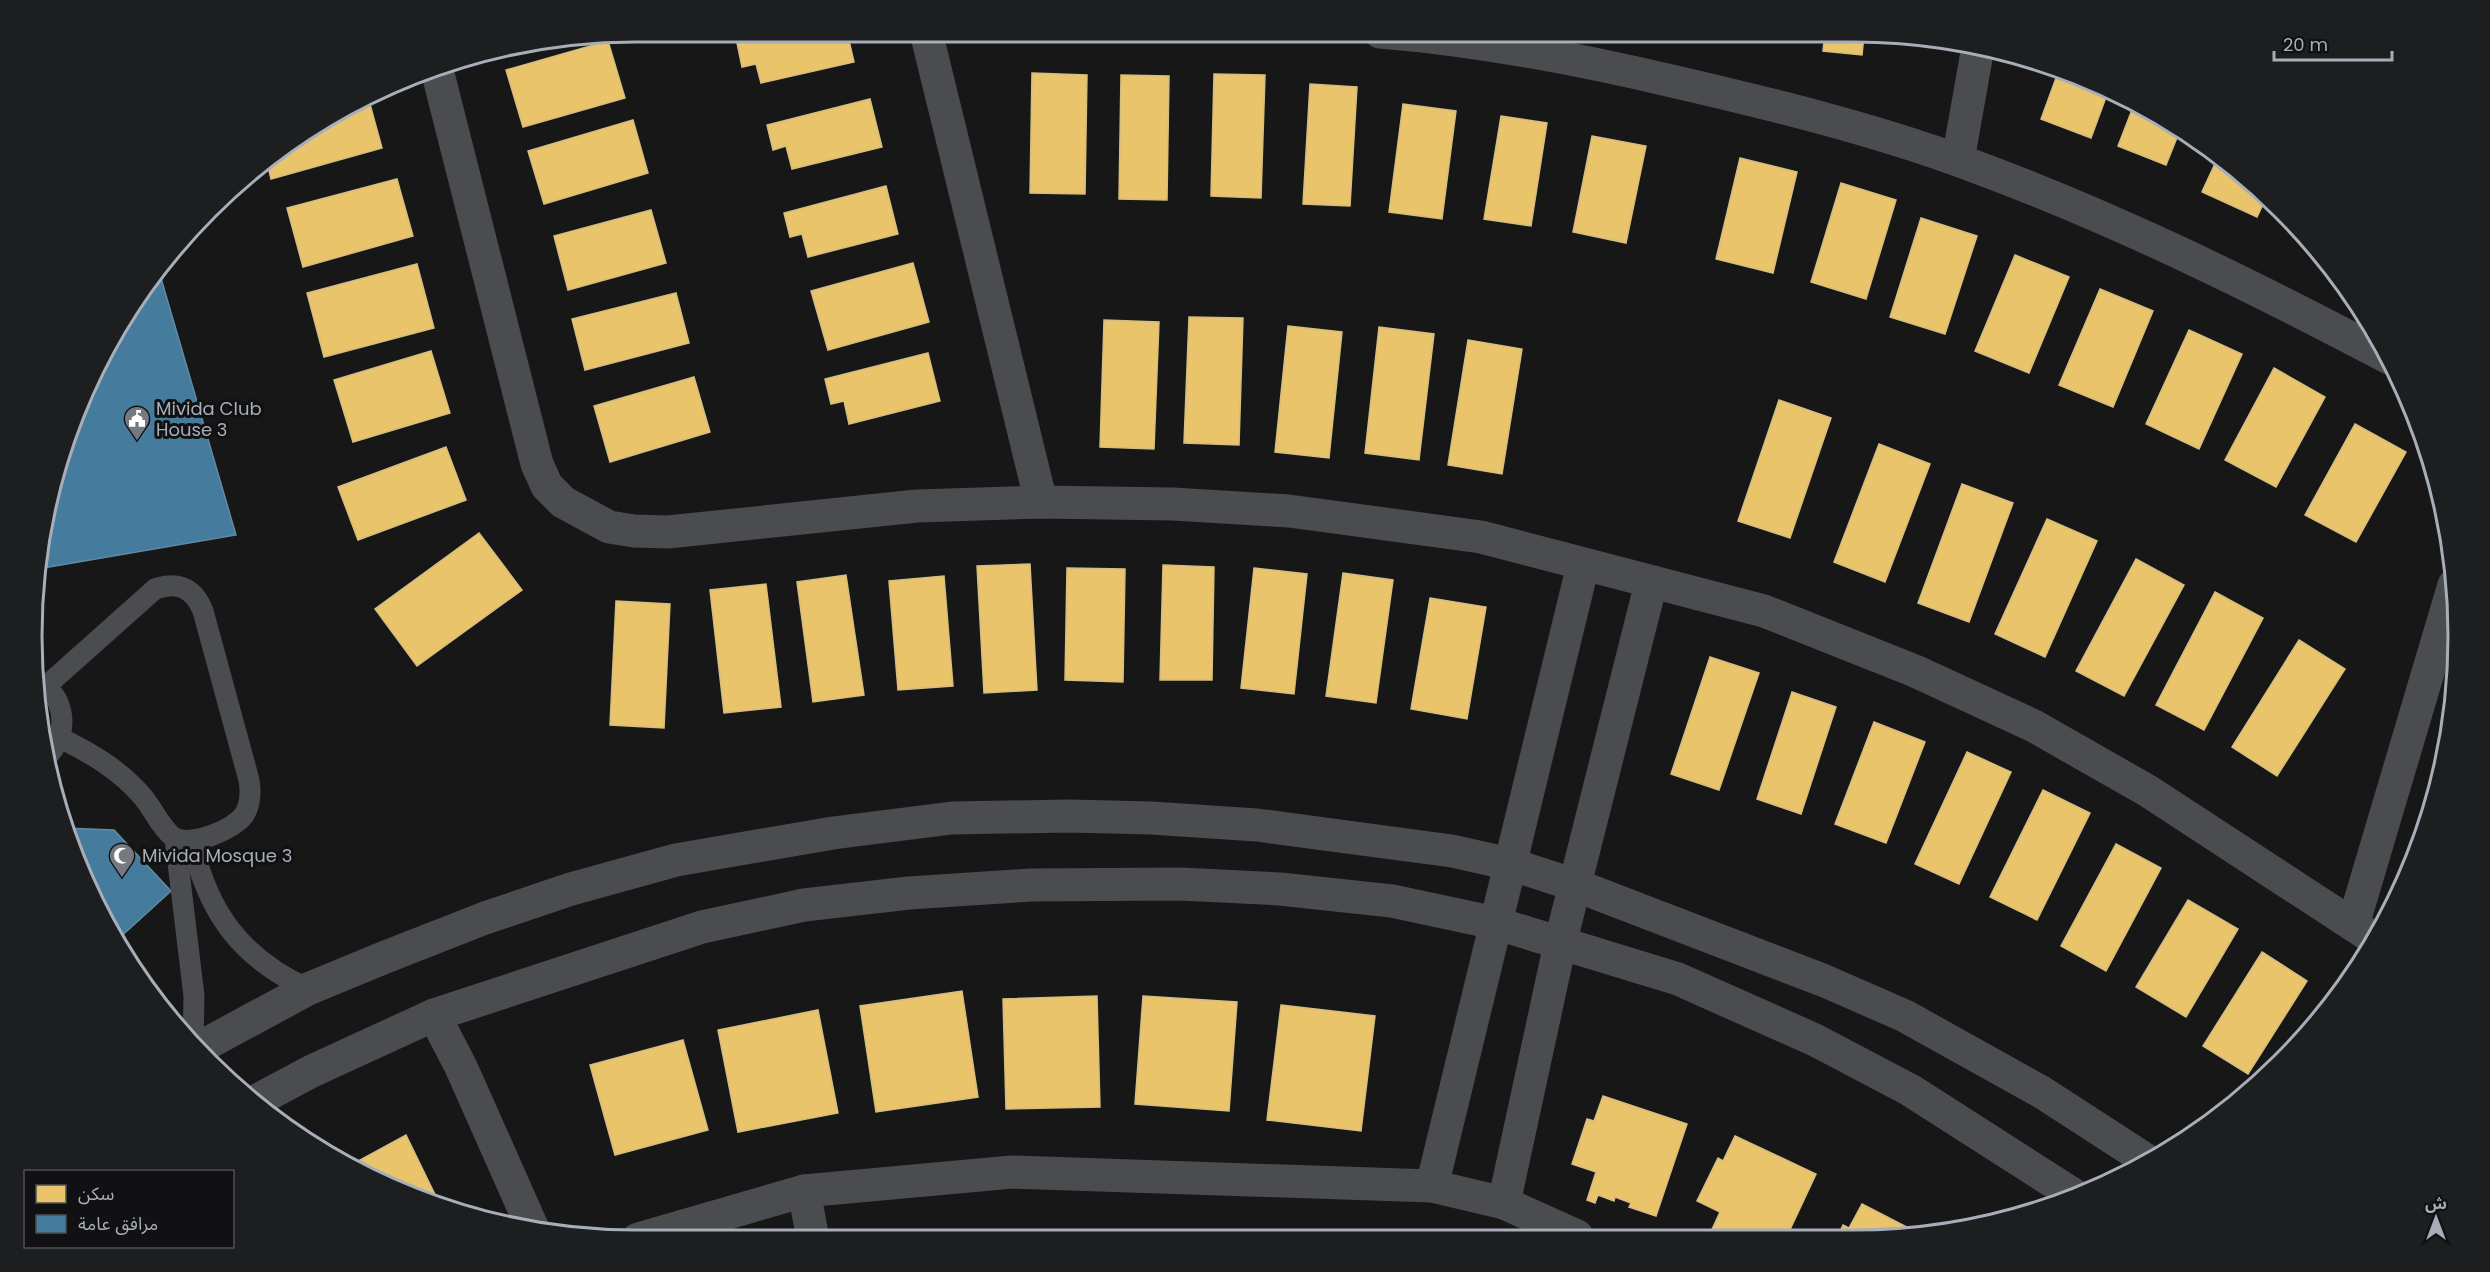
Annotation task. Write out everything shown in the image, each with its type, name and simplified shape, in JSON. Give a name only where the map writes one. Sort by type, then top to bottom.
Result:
[{"type":"street","points":[[932,42],[1041,502]]},
{"type":"street","points":[[1498,42],[1735,96],[1958,160],[2115,223],[2216,268],[2374,350]]},
{"type":"street","points":[[1958,160],[1977,55]]},
{"type":"street","points":[[439,76],[526,429],[537,464],[547,486],[563,502],[609,527],[668,532],[917,506],[1041,502],[1173,504],[1289,511],[1481,537],[1764,611],[1915,671],[2034,726],[2148,791],[2363,931],[2447,610]]},
{"type":"street","points":[[1432,1186],[1583,565]]},
{"type":"street","points":[[1504,1203],[1560,944],[1651,583]]},
{"type":"street","points":[[205,1044],[308,989],[485,918],[572,889],[676,860],[833,834],[952,818],[1069,816],[1257,825],[1452,851],[1510,864],[1575,885],[1825,981],[1905,1016],[2043,1093],[2140,1156]]},
{"type":"street","points":[[262,1098],[312,1071],[434,1015],[702,927],[804,905],[909,893],[1054,885],[1180,884],[1280,889],[1392,901],[1495,924],[1678,979],[1815,1040],[1910,1090],[2066,1190]]},
{"type":"street","points":[[434,1015],[461,1067],[529,1220]]},
{"type":"street","points":[[669,1230],[804,1191],[1012,1172],[1432,1186],[1504,1203],[1564,1230]]},
{"type":"street","points":[[804,1191],[811,1230]]},
{"type":"lane","points":[[44,681],[155,589],[178,585],[190,590],[198,599],[251,792],[243,816],[234,825],[183,840]]},
{"type":"lane","points":[[44,687],[52,692],[60,706],[63,722],[60,738],[52,748]]},
{"type":"lane","points":[[60,738],[91,753],[119,773],[143,797],[183,840],[208,895],[239,942],[283,977],[308,989]]},
{"type":"lane","points":[[183,840],[194,996],[193,1032]]},
{"type":"building: سكن","points":[[737,42],[849,42],[854,62],[761,83],[756,64],[742,67]]},
{"type":"building: سكن","points":[[1824,42],[1863,42],[1862,55],[1823,51]]},
{"type":"building: سكن","points":[[609,43],[625,98],[523,127],[506,70]]},
{"type":"building: سكن","points":[[1032,73],[1087,75],[1085,194],[1030,193]]},
{"type":"building: سكن","points":[[1214,74],[1265,75],[1261,198],[1211,196]]},
{"type":"building: سكن","points":[[1121,75],[1169,76],[1167,200],[1119,199]]},
{"type":"building: سكن","points":[[2056,78],[2106,98],[2091,138],[2041,119]]},
{"type":"building: سكن","points":[[1310,84],[1357,87],[1350,206],[1303,204]]},
{"type":"building: سكن","points":[[870,99],[882,147],[792,169],[786,146],[773,150],[767,125]]},
{"type":"building: سكن","points":[[1403,104],[1456,111],[1442,219],[1389,212]]},
{"type":"building: سكن","points":[[370,105],[382,148],[271,179],[269,169],[274,165],[306,142]]},
{"type":"building: سكن","points":[[2131,111],[2177,138],[2166,165],[2118,146]]},
{"type":"building: سكن","points":[[1501,116],[1547,123],[1531,226],[1484,219]]},
{"type":"building: سكن","points":[[633,120],[648,173],[544,204],[528,151]]},
{"type":"building: سكن","points":[[1592,136],[1646,146],[1626,243],[1573,232]]},
{"type":"building: سكن","points":[[1740,158],[1797,172],[1773,273],[1716,259]]},
{"type":"building: سكن","points":[[2215,164],[2263,205],[2257,217],[2202,192]]},
{"type":"building: سكن","points":[[397,179],[413,236],[303,267],[287,208]]},
{"type":"building: سكن","points":[[1841,183],[1896,200],[1866,299],[1811,282]]},
{"type":"building: سكن","points":[[886,186],[898,234],[808,257],[802,234],[790,237],[784,213]]},
{"type":"building: سكن","points":[[651,210],[666,263],[568,290],[554,236]]},
{"type":"building: سكن","points":[[1921,218],[1977,236],[1945,334],[1890,317]]},
{"type":"building: سكن","points":[[2015,255],[2069,277],[2029,373],[1975,351]]},
{"type":"building: سكن","points":[[913,263],[929,322],[828,350],[811,291]]},
{"type":"building: سكن","points":[[417,264],[434,328],[324,357],[307,293]]},
{"type":"building: سكن","points":[[2100,289],[2153,311],[2113,407],[2059,385]]},
{"type":"building: سكن","points":[[676,293],[689,343],[585,370],[572,319]]},
{"type":"building: سكن","points":[[1189,317],[1243,318],[1239,445],[1184,443]]},
{"type":"building: سكن","points":[[1104,320],[1159,322],[1154,449],[1100,447]]},
{"type":"building: سكن","points":[[1288,326],[1342,332],[1329,458],[1275,452]]},
{"type":"building: سكن","points":[[1379,327],[1434,334],[1419,460],[1365,453]]},
{"type":"building: سكن","points":[[2189,330],[2242,354],[2199,449],[2146,424]]},
{"type":"building: سكن","points":[[1468,340],[1522,349],[1502,474],[1448,465]]},
{"type":"building: سكن","points":[[431,351],[450,413],[353,442],[334,380]]},
{"type":"building: سكن","points":[[928,353],[940,401],[849,424],[844,401],[831,404],[825,379]]},
{"type":"building: سكن","points":[[2274,368],[2325,397],[2276,487],[2225,460]]},
{"type":"building: سكن","points":[[694,377],[710,432],[610,462],[594,406]]},
{"type":"building: سكن","points":[[1779,400],[1831,418],[1790,538],[1738,521]]},
{"type":"building: سكن","points":[[2355,424],[2406,452],[2356,542],[2305,515]]},
{"type":"building: سكن","points":[[1879,444],[1930,464],[1885,582],[1834,562]]},
{"type":"building: سكن","points":[[446,447],[466,500],[358,540],[338,487]]},
{"type":"building: سكن","points":[[1962,484],[2013,503],[1969,622],[1918,603]]},
{"type":"building: سكن","points":[[2047,519],[2097,541],[2045,657],[1995,634]]},
{"type":"building: سكن","points":[[479,533],[522,590],[417,666],[375,609]]},
{"type":"building: سكن","points":[[2136,559],[2184,585],[2124,696],[2076,671]]},
{"type":"building: سكن","points":[[1030,564],[1037,690],[984,693],[977,566]]},
{"type":"building: سكن","points":[[1163,565],[1214,567],[1212,680],[1160,680]]},
{"type":"building: سكن","points":[[1067,568],[1125,569],[1123,682],[1065,680]]},
{"type":"building: سكن","points":[[1254,568],[1307,574],[1294,694],[1241,688]]},
{"type":"building: سكن","points":[[1343,573],[1393,580],[1376,703],[1326,696]]},
{"type":"building: سكن","points":[[846,575],[864,695],[813,702],[797,582]]},
{"type":"building: سكن","points":[[944,576],[953,686],[898,690],[889,581]]},
{"type":"building: سكن","points":[[766,584],[781,707],[724,713],[710,590]]},
{"type":"building: سكن","points":[[2215,592],[2263,618],[2204,730],[2156,705]]},
{"type":"building: سكن","points":[[1430,598],[1486,607],[1467,719],[1411,709]]},
{"type":"building: سكن","points":[[616,601],[670,604],[664,728],[610,725]]},
{"type":"building: سكن","points":[[2299,640],[2345,669],[2277,776],[2232,747]]},
{"type":"building: سكن","points":[[1710,657],[1759,673],[1719,790],[1671,774]]},
{"type":"building: سكن","points":[[1792,692],[1836,707],[1801,814],[1757,799]]},
{"type":"building: سكن","points":[[1874,722],[1925,742],[1886,843],[1835,824]]},
{"type":"building: سكن","points":[[1967,752],[2011,772],[1959,884],[1915,864]]},
{"type":"building: سكن","points":[[2043,790],[2090,813],[2037,920],[1990,897]]},
{"type":"building: سكن","points":[[2116,844],[2161,868],[2106,971],[2061,946]]},
{"type":"building: سكن","points":[[2188,900],[2238,929],[2186,1017],[2136,987]]},
{"type":"building: سكن","points":[[2262,952],[2307,981],[2248,1074],[2203,1046]]},
{"type":"building: سكن","points":[[962,991],[978,1097],[876,1112],[860,1006]]},
{"type":"building: سكن","points":[[1097,996],[1100,1107],[1006,1109],[1003,999]]},
{"type":"building: سكن","points":[[1143,996],[1237,1002],[1229,1111],[1135,1104]]},
{"type":"building: سكن","points":[[1281,1005],[1375,1016],[1361,1131],[1267,1120]]},
{"type":"building: سكن","points":[[818,1010],[838,1113],[738,1132],[718,1030]]},
{"type":"building: سكن","points":[[683,1040],[708,1130],[615,1155],[590,1065]]},
{"type":"building: سكن","points":[[1603,1096],[1687,1124],[1656,1216],[1629,1207],[1631,1203],[1615,1197],[1614,1201],[1598,1195],[1595,1203],[1587,1200],[1596,1172],[1572,1164],[1587,1119],[1594,1121]]},
{"type":"building: سكن","points":[[406,1135],[435,1194],[409,1185],[358,1161]]},
{"type":"building: سكن","points":[[1735,1136],[1816,1174],[1790,1230],[1712,1230],[1720,1212],[1697,1201],[1718,1158],[1723,1161]]},
{"type":"building: سكن","points":[[1862,1204],[1908,1228],[1841,1230],[1843,1225],[1849,1228]]},
{"type":"building: مرافق عامة","name":"Mivida Club House 3","points":[[161,279],[236,535],[46,567],[53,520],[62,482],[87,409],[122,339]]},
{"type":"building: مرافق عامة","name":"Mivida Mosque 3","points":[[75,828],[114,830],[171,891],[123,935],[103,899]]},
{"type":"place","name":"Mivida Club House 3","points":[[137,442]]},
{"type":"place","name":"Mivida Mosque 3","points":[[122,879]]}]
